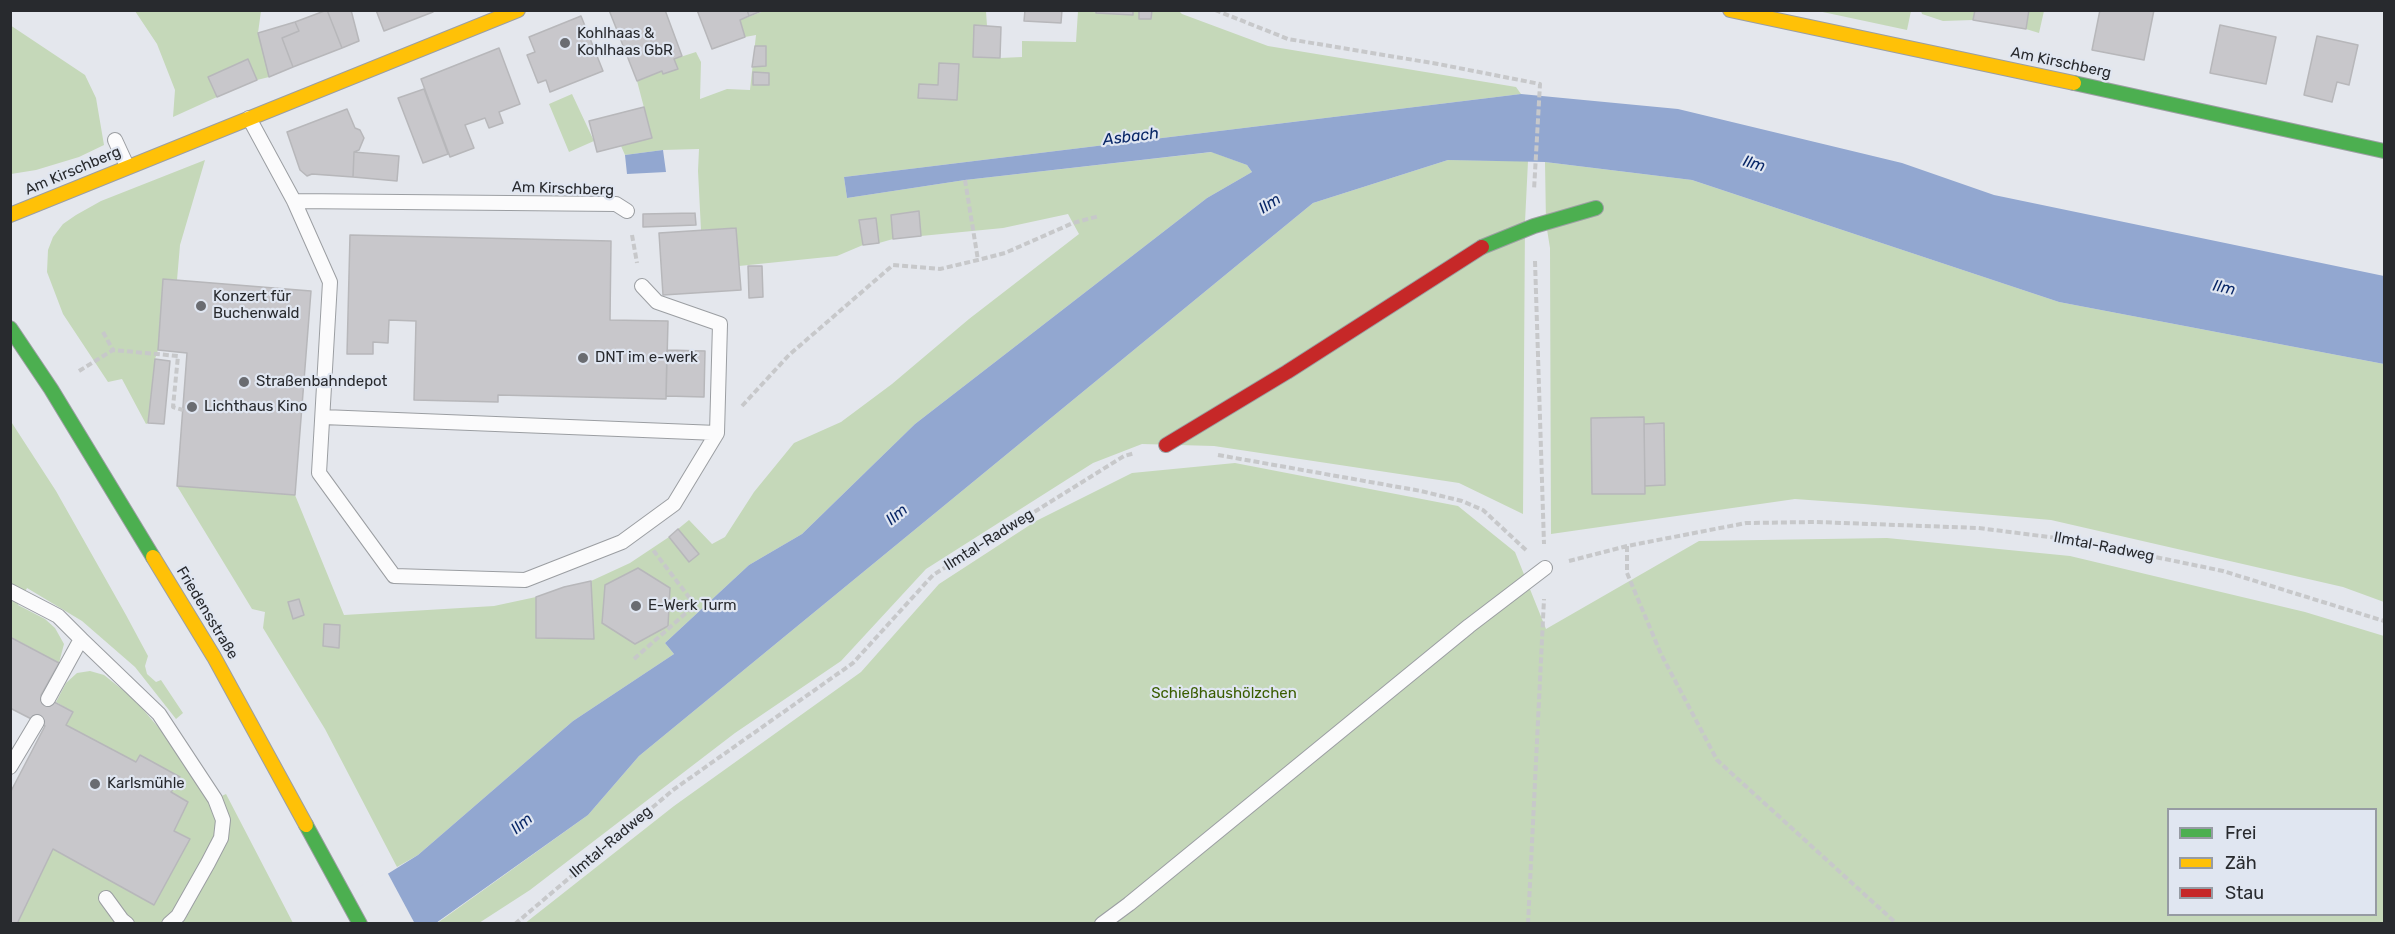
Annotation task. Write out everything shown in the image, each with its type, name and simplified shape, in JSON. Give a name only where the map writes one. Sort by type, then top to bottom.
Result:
[{"type":"street","name":"Am Kirschberg","points":[[10,215],[518,10]]},
{"type":"street","name":"Am Kirschberg","points":[[1730,10],[1903,45],[2385,151]]},
{"type":"street","points":[[1166,445],[1287,372],[1481,247],[1534,226],[1596,208]]},
{"type":"street","name":"Friedensstraße","points":[[10,328],[51,389],[214,657],[360,924]]},
{"type":"lane","points":[[249,118],[294,201],[330,282],[319,473],[394,576],[525,580],[622,542],[674,504],[717,433],[720,324],[657,302],[642,286]]},
{"type":"lane","points":[[116,140],[127,166]]},
{"type":"lane","name":"Am Kirschberg","points":[[294,201],[616,204],[627,211]]},
{"type":"lane","points":[[323,417],[717,433]]},
{"type":"lane","points":[[1102,924],[1468,626],[1545,568]]},
{"type":"lane","points":[[10,591],[58,616],[159,714],[215,799],[224,820],[221,838],[178,916],[169,924]]},
{"type":"lane","points":[[48,699],[81,639]]},
{"type":"lane","points":[[10,767],[37,722]]},
{"type":"lane","points":[[106,898],[127,924]]},
{"type":"path","points":[[1215,10],[1288,39],[1540,84],[1534,226],[1545,568],[1528,924]]},
{"type":"path","points":[[965,180],[978,260]]},
{"type":"path","name":"Am Kirschberg","points":[[627,211],[642,286]]},
{"type":"path","points":[[717,433],[789,355],[893,265],[940,269],[978,260],[1005,253],[1073,223],[1099,216]]},
{"type":"path","points":[[103,332],[113,350],[178,356],[173,407],[183,410]]},
{"type":"path","name":"Ilmtal-Radweg","points":[[515,924],[673,790],[854,663],[933,575],[1124,456],[1166,445]]},
{"type":"path","points":[[1216,455],[1421,491],[1473,504],[1484,510],[1545,568]]},
{"type":"path","name":"Ilmtal-Radweg","points":[[1545,568],[1627,546],[1746,523],[1816,522],[1978,528],[2073,540],[2223,571],[2385,621]]},
{"type":"path","points":[[634,659],[695,605],[638,531]]},
{"type":"path","points":[[1627,546],[1627,573],[1661,654],[1717,760],[1897,924]]},
{"type":"green space","points":[[135,11],[261,11],[258,33],[269,77],[257,80],[208,77],[217,97],[173,117],[175,90],[157,44]]},
{"type":"green space","points":[[764,11],[986,11],[987,26],[974,25],[973,56],[1000,58],[1022,57],[1022,41],[1076,42],[1078,11],[1133,15],[1133,11],[1139,11],[1139,19],[1151,19],[1152,11],[1179,11],[1268,46],[1516,87],[1521,94],[844,177],[847,198],[965,180],[1212,152],[1247,165],[1252,172],[1207,198],[915,424],[802,534],[749,565],[665,643],[674,654],[573,721],[418,855],[397,867],[325,729],[263,628],[265,612],[252,609],[177,486],[295,495],[344,615],[494,606],[536,597],[537,638],[593,639],[591,581],[630,563],[669,537],[689,562],[698,554],[678,529],[689,520],[712,544],[725,537],[754,492],[794,443],[841,422],[1079,234],[1068,214],[1003,228],[921,236],[918,211],[891,215],[893,239],[879,243],[859,221],[863,245],[837,256],[739,266],[736,228],[701,230],[699,149],[663,150],[625,155],[621,146],[652,138],[637,81],[662,71],[663,74],[677,69],[674,59],[696,52],[701,62],[700,99],[727,89],[750,90],[756,35],[745,37],[740,20]]},
{"type":"green space","points":[[1818,11],[1911,11],[1907,30]]},
{"type":"green space","points":[[1921,11],[1975,11],[1973,20],[1943,21],[1922,14]]},
{"type":"green space","points":[[2029,11],[2044,11],[2039,33],[2026,29]]},
{"type":"green space","points":[[10,25],[85,75],[96,98],[104,145],[79,157],[36,170],[11,174]]},
{"type":"green space","points":[[572,94],[594,141],[569,152],[549,104]]},
{"type":"green space","points":[[205,160],[180,245],[177,280],[163,279],[158,350],[148,423],[146,424],[122,379],[108,382],[63,314],[47,272],[48,250],[53,237],[63,224],[76,215],[101,201]]},
{"type":"green space","points":[[1448,160],[1528,161],[1525,222],[1523,514],[1459,483],[1214,446],[1142,444],[1093,463],[926,569],[841,661],[735,733],[530,890],[479,923],[436,924],[588,815],[639,756],[1313,203]]},
{"type":"green space","points":[[1545,162],[1692,180],[2059,302],[2384,364],[2384,602],[2343,587],[2051,520],[1864,504],[1795,499],[1551,534],[1550,248],[1546,223]]},
{"type":"green space","points":[[10,420],[56,491],[126,615],[148,656],[145,666],[147,674],[156,682],[161,680],[183,713],[176,719],[135,667],[82,621],[27,588],[18,605],[45,619],[55,628],[64,644],[59,663],[11,637]]},
{"type":"green space","name":"Schießhaushölzchen","points":[[1235,463],[1458,506],[1515,552],[1546,629],[1699,541],[1887,538],[2070,556],[2305,612],[2384,636],[2384,923],[524,924],[674,806],[861,672],[939,584],[1036,521],[1132,473]]},
{"type":"green space","points":[[90,671],[104,675],[133,698],[215,799],[226,794],[293,923],[17,924],[53,849],[154,905],[189,840],[174,831],[188,802],[171,792],[179,777],[140,755],[136,762],[66,725],[73,712],[56,702],[66,683],[77,673]]},
{"type":"water","name":"Ilm","points":[[1521,94],[1678,109],[1902,163],[1994,195],[2384,276],[2384,364],[2059,302],[1692,180],[1545,162],[1448,160],[1313,203],[639,756],[588,815],[436,923],[307,924],[418,855],[573,721],[674,654],[665,643],[749,565],[802,534],[915,424],[1207,198],[1252,172],[1247,165],[1211,152],[965,180],[847,198],[844,177]]},
{"type":"water","points":[[663,150],[666,172],[627,174],[625,155]]},
{"type":"pier","points":[[386,870],[415,924],[304,923],[306,921]]},
{"type":"building","points":[[327,10],[342,48],[293,67],[282,38],[299,31],[295,22]]},
{"type":"building","points":[[327,10],[351,10],[359,41],[342,48]]},
{"type":"building","points":[[376,10],[432,10],[433,12],[384,31]]},
{"type":"building","points":[[609,10],[665,10],[682,56],[674,59],[678,69],[663,74],[662,71],[637,81]]},
{"type":"building","points":[[697,10],[747,10],[749,16],[740,20],[745,37],[712,49]]},
{"type":"building","points":[[747,10],[764,10],[749,16]]},
{"type":"building","points":[[1025,10],[1062,10],[1061,23],[1024,21]]},
{"type":"building","points":[[1096,10],[1133,10],[1133,15],[1096,13]]},
{"type":"building","points":[[1139,10],[1152,10],[1151,19],[1139,19]]},
{"type":"building","points":[[1975,10],[2029,10],[2026,29],[1973,20]]},
{"type":"building","points":[[2100,10],[2154,10],[2144,60],[2092,50]]},
{"type":"building","points":[[581,16],[603,71],[550,92],[546,80],[538,83],[527,55],[535,52],[529,37]]},
{"type":"building","points":[[295,22],[299,31],[282,38],[293,67],[269,77],[258,33]]},
{"type":"building","points":[[974,25],[1001,27],[1000,58],[973,57]]},
{"type":"building","points":[[2220,25],[2276,37],[2266,84],[2210,73]]},
{"type":"building","points":[[2317,36],[2358,45],[2349,85],[2337,82],[2332,102],[2304,95]]},
{"type":"building","points":[[755,46],[766,46],[766,66],[752,67]]},
{"type":"building","points":[[499,48],[520,104],[499,112],[503,123],[489,128],[485,118],[465,125],[474,148],[450,157],[421,79]]},
{"type":"building","points":[[248,59],[257,80],[217,97],[208,77]]},
{"type":"building","points":[[939,63],[959,64],[957,100],[918,98],[919,84],[938,85]]},
{"type":"building","points":[[753,72],[769,73],[769,85],[753,85]]},
{"type":"building","points":[[424,89],[448,154],[423,163],[398,98]]},
{"type":"building","points":[[644,107],[652,138],[597,152],[589,121]]},
{"type":"building","points":[[347,109],[355,128],[360,130],[364,138],[359,150],[354,152],[353,177],[312,174],[307,176],[300,170],[287,132]]},
{"type":"building","points":[[354,152],[399,156],[397,181],[353,177]]},
{"type":"building","points":[[919,211],[921,236],[893,239],[891,215]]},
{"type":"building","points":[[695,213],[696,225],[643,227],[643,214]]},
{"type":"building","points":[[876,218],[879,243],[863,245],[859,220]]},
{"type":"building","points":[[736,228],[741,290],[663,295],[659,233]]},
{"type":"building","points":[[350,235],[611,241],[610,320],[668,321],[666,399],[498,395],[498,402],[414,400],[416,321],[389,320],[388,343],[373,342],[373,354],[347,354]]},
{"type":"building","points":[[748,266],[762,266],[763,297],[749,298]]},
{"type":"building","name":"Straßenbahndepot","points":[[163,279],[311,291],[295,495],[177,486],[187,353],[158,350]]},
{"type":"building","points":[[667,350],[705,351],[704,397],[666,396]]},
{"type":"building","points":[[155,359],[170,361],[164,424],[148,423]]},
{"type":"building","points":[[1644,417],[1645,494],[1592,494],[1591,418]]},
{"type":"building","points":[[1664,423],[1665,485],[1645,486],[1644,424]]},
{"type":"building","points":[[678,529],[699,554],[689,562],[669,537]]},
{"type":"building","name":"E-Werk Turm","points":[[638,568],[670,588],[668,626],[635,644],[602,623],[605,585]]},
{"type":"building","points":[[591,581],[594,639],[536,638],[536,597]]},
{"type":"building","points":[[299,599],[304,615],[293,619],[288,602]]},
{"type":"building","points":[[324,624],[340,625],[339,648],[323,646]]},
{"type":"building","name":"Karlsmühle","points":[[10,637],[59,663],[41,695],[73,712],[66,725],[136,762],[140,755],[180,777],[171,792],[188,802],[174,831],[190,839],[154,905],[53,849],[17,924],[10,924],[10,793],[45,726],[10,708]]},
{"type":"traffic: fast","points":[[2074,83],[2384,151]]},
{"type":"traffic: fast","points":[[1482,247],[1534,226],[1596,208]]},
{"type":"traffic: fast","points":[[10,328],[51,389],[153,557]]},
{"type":"traffic: fast","points":[[306,825],[360,924]]},
{"type":"traffic: slow","points":[[10,215],[518,10]]},
{"type":"traffic: slow","points":[[1730,10],[2074,83]]},
{"type":"traffic: slow","points":[[153,557],[214,657],[306,825]]},
{"type":"traffic: jam","points":[[1166,445],[1287,372],[1482,247]]},
{"type":"place","name":"Kohlhaas & Kohlhaas GbR","points":[[565,43]]},
{"type":"place","name":"Konzert für Buchenwald","points":[[201,306]]},
{"type":"place","name":"DNT im e-werk","points":[[583,358]]},
{"type":"place","name":"Straßenbahndepot","points":[[244,382]]},
{"type":"place","name":"Lichthaus Kino","points":[[192,407]]},
{"type":"place","name":"E-Werk Turm","points":[[636,606]]},
{"type":"place","name":"Karlsmühle","points":[[95,784]]},
{"type":"water label","name":"Asbach","points":[[1131,137]]}]
